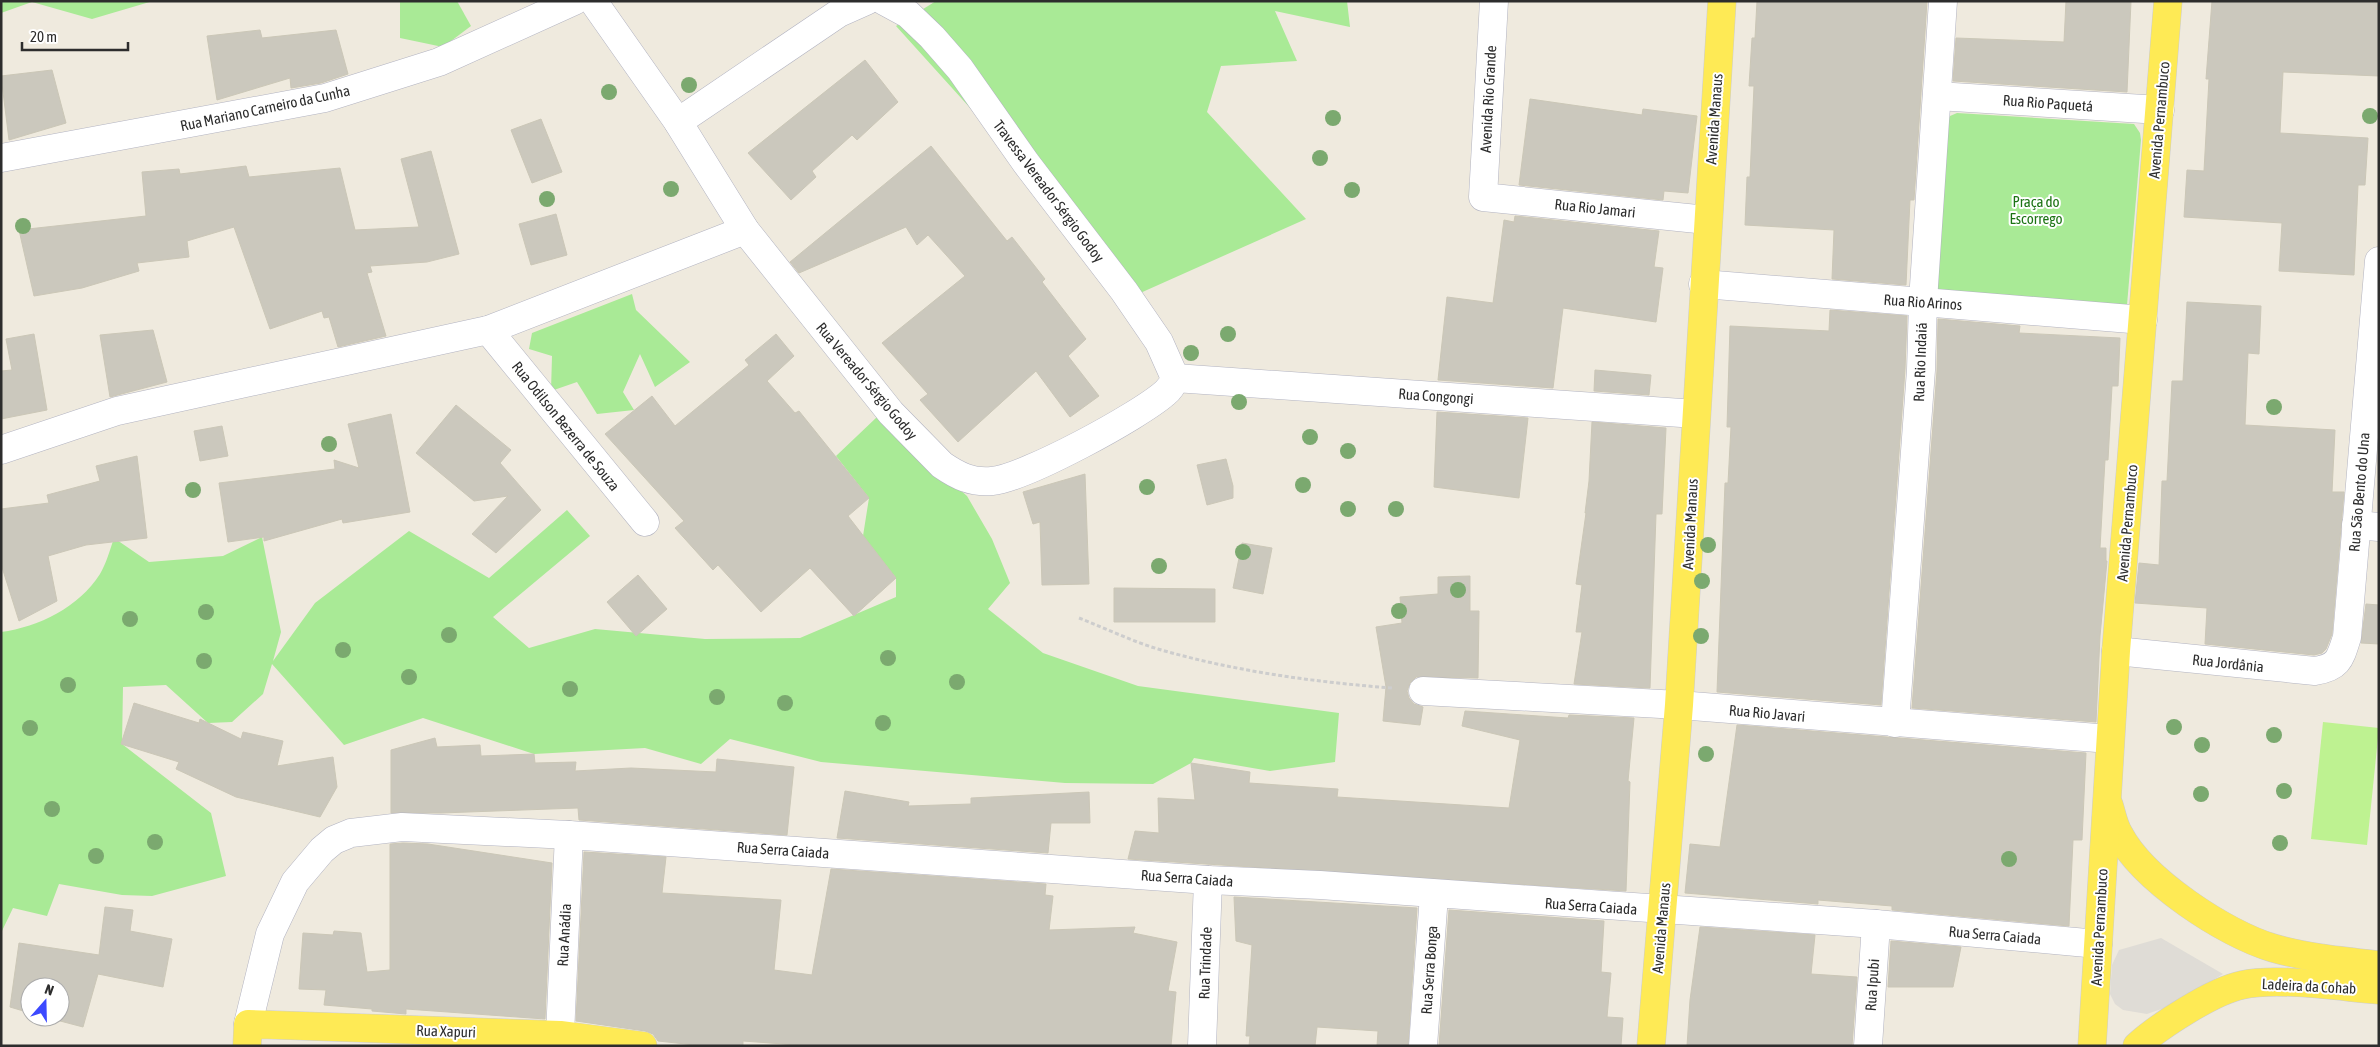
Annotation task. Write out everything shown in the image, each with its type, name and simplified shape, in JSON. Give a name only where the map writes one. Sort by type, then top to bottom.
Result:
[{"type":"main road","name":"Avenida Manaus","points":[[1650,1046],[1663,911],[1679,705],[1703,284],[1722,1]]},
{"type":"main road","name":"Avenida Pernambuco","points":[[2092,1046],[2116,651],[2168,1]]},
{"type":"main road","name":"Ladeira da Cohab","points":[[2106,797],[2119,834],[2127,846],[2149,871],[2177,897],[2211,919],[2252,941],[2274,948],[2324,959],[2379,964]]},
{"type":"main road","name":"Ladeira da Cohab","points":[[2137,1046],[2161,1026],[2198,1005],[2242,985],[2274,983],[2379,990]]},
{"type":"main road","name":"Rua Xapuri","points":[[247,1035],[560,1035],[643,1046]]},
{"type":"street","name":"Rua Mariano Carneiro da Cunha","points":[[1,158],[325,98],[439,62],[574,1]]},
{"type":"street","name":"Rua Vereador Sérgio Godoy","points":[[593,1],[678,122],[745,230],[890,413],[942,466],[963,478],[975,481],[992,481],[1012,477],[1142,409],[1165,393],[1176,378]]},
{"type":"street","points":[[678,122],[839,13],[866,1]]},
{"type":"street","name":"Travessa Vereador Sérgio Godoy","points":[[884,1],[908,14],[932,37],[960,69],[1026,163],[1124,291],[1159,342],[1176,378]]},
{"type":"street","name":"Avenida Rio Grande","points":[[1483,197],[1494,1]]},
{"type":"street","name":"Rua Rio Indaiá","points":[[1895,723],[1921,370],[1922,301],[1944,1]]},
{"type":"street","name":"Rua Rio Paquetá","points":[[1936,96],[2160,110]]},
{"type":"street","name":"Rua Rio Jamari","points":[[1483,197],[1707,220]]},
{"type":"street","points":[[1,450],[117,411],[488,330],[745,230]]},
{"type":"street","name":"Rua São Bento do Una","points":[[2338,662],[2347,637],[2367,526],[2379,261]]},
{"type":"street","name":"Rua Rio Arinos","points":[[1703,284],[2143,320]]},
{"type":"street","name":"Rua Odilson Bezerra de Souza","points":[[488,330],[645,522]]},
{"type":"street","name":"Rua Congongi","points":[[1176,378],[1696,414]]},
{"type":"street","name":"Rua Jordânia","points":[[2116,651],[2315,671],[2329,668],[2338,662]]},
{"type":"street","name":"Rua Rio Javari","points":[[1423,691],[1679,705],[2110,739]]},
{"type":"street","name":"Rua Serra Caiada","points":[[247,1035],[270,934],[296,882],[322,850],[334,840],[351,832],[402,827],[569,835],[1208,880],[1320,885],[1434,895],[1876,924],[2098,944]]},
{"type":"street","name":"Rua Anádia","points":[[560,1035],[569,835]]},
{"type":"street","name":"Rua Trindade","points":[[1202,1046],[1208,880]]},
{"type":"street","name":"Rua Serra Bonga","points":[[1424,1046],[1434,895]]},
{"type":"street","name":"Rua Ipubi","points":[[1868,1046],[1876,924]]},
{"type":"path","points":[[1079,618],[1157,649],[1238,667],[1329,684],[1423,691]]},
{"type":"green space","points":[[1,1],[153,1],[92,19],[32,2],[1,13]]},
{"type":"green space","points":[[400,1],[457,1],[471,26],[443,47],[400,38]]},
{"type":"green space","points":[[936,1],[1347,1],[1350,27],[1275,11],[1297,61],[1221,66],[1207,112],[1306,219],[1138,294],[896,26]]},
{"type":"green space","name":"Praça do Escorrego","points":[[1957,113],[2134,124],[2140,133],[2141,140],[2127,305],[1938,290],[1935,285],[1945,122],[1950,116]]},
{"type":"green space","points":[[632,294],[636,310],[690,362],[655,387],[640,354],[623,392],[634,410],[597,414],[577,382],[551,391],[552,356],[529,349],[532,333]]},
{"type":"green space","points":[[877,417],[967,496],[992,539],[1010,583],[988,609],[1043,653],[1138,686],[1339,713],[1335,762],[1270,771],[1194,758],[1191,763],[1153,784],[1065,783],[821,762],[730,739],[701,764],[645,748],[534,754],[423,718],[344,745],[272,664],[263,694],[232,722],[208,723],[166,685],[123,687],[122,744],[211,813],[226,876],[152,896],[122,895],[59,884],[47,916],[13,908],[1,933],[1,632],[30,625],[57,614],[69,606],[91,586],[100,574],[114,538],[149,562],[223,556],[262,537],[281,632],[273,661],[315,603],[409,531],[489,578],[567,510],[590,536],[493,617],[529,648],[595,629],[705,639],[800,638],[896,597],[896,578],[863,536],[869,498],[836,456]]},
{"type":"green space","points":[[2323,722],[2379,728],[2367,845],[2311,839]]},
{"type":"shaded area","points":[[2161,938],[2223,974],[2170,1006],[2147,1014],[2123,1010],[2115,1004],[2110,994],[2112,965],[2119,950]]},
{"type":"building","points":[[1757,1],[1927,1],[1914,200],[1910,200],[1906,285],[1832,279],[1834,230],[1745,225],[1747,177],[1750,177],[1754,86],[1749,86],[1752,38],[1755,38]]},
{"type":"building","points":[[2066,1],[2131,1],[2127,92],[1953,81],[1956,38],[2064,42]]},
{"type":"building","points":[[2212,1],[2379,1],[2379,76],[2283,72],[2280,133],[2368,138],[2365,185],[2358,185],[2354,275],[2279,271],[2282,223],[2184,217],[2187,170],[2204,171],[2209,79],[2206,79]]},
{"type":"building","points":[[260,30],[262,38],[336,30],[348,74],[321,83],[291,88],[290,78],[217,100],[207,36]]},
{"type":"building","points":[[865,60],[898,102],[857,140],[852,135],[812,171],[816,177],[791,200],[748,153]]},
{"type":"building","points":[[52,70],[66,123],[9,140],[1,76]]},
{"type":"building","points":[[1530,99],[1642,115],[1643,109],[1697,116],[1688,193],[1664,191],[1663,200],[1519,185]]},
{"type":"building","points":[[541,119],[562,172],[532,183],[511,130]]},
{"type":"building","points":[[931,146],[1007,241],[1012,237],[1045,279],[1042,282],[1086,339],[1068,356],[1099,396],[1070,417],[1036,371],[958,442],[920,400],[928,394],[882,343],[965,276],[928,235],[917,245],[906,227],[799,273],[790,262]]},
{"type":"building","points":[[431,151],[459,254],[427,262],[370,266],[372,272],[367,273],[386,336],[338,347],[329,317],[324,318],[322,311],[270,329],[234,227],[187,241],[189,257],[137,263],[139,271],[82,288],[34,296],[19,230],[146,216],[142,172],[179,169],[180,174],[246,166],[249,177],[340,168],[355,230],[419,227],[401,159]]},
{"type":"building","points":[[556,214],[567,255],[531,265],[519,224]]},
{"type":"building","points":[[1515,216],[1659,231],[1654,267],[1663,268],[1656,322],[1563,308],[1553,388],[1438,380],[1447,297],[1493,303],[1504,220],[1514,222]]},
{"type":"building","points":[[2187,302],[2261,306],[2259,354],[2248,353],[2245,425],[2335,430],[2332,492],[2344,492],[2332,634],[2326,649],[2322,653],[2314,655],[2205,644],[2207,608],[2135,603],[2139,563],[2159,565],[2162,481],[2167,481],[2172,381],[2183,381]]},
{"type":"building","points":[[1830,310],[1907,316],[1905,369],[1881,705],[1717,692],[1725,483],[1728,483],[1731,427],[1727,427],[1730,326],[1829,331]]},
{"type":"building","points":[[1938,319],[2020,326],[2019,333],[2120,338],[2118,386],[2112,386],[2108,460],[2105,460],[2100,548],[2106,548],[2107,561],[2100,636],[2096,722],[1912,708],[1937,371]]},
{"type":"building","points":[[153,330],[167,382],[110,397],[100,335]]},
{"type":"building","points":[[34,334],[47,410],[1,419],[1,371],[12,370],[6,339]]},
{"type":"building","points":[[776,334],[794,356],[767,381],[795,413],[799,411],[869,498],[848,516],[896,578],[854,616],[810,568],[761,612],[718,565],[713,570],[675,528],[684,521],[605,434],[652,396],[675,426],[749,365],[745,360]]},
{"type":"building","points":[[1595,370],[1651,375],[1649,395],[1594,391]]},
{"type":"building","points":[[456,405],[511,450],[500,463],[541,510],[496,553],[472,534],[508,496],[474,501],[416,453]]},
{"type":"building","points":[[1437,412],[1528,418],[1519,498],[1434,487]]},
{"type":"building","points":[[391,414],[410,512],[343,523],[342,519],[264,541],[264,537],[228,542],[219,483],[335,469],[334,460],[359,468],[348,424]]},
{"type":"building","points":[[1592,422],[1666,428],[1662,514],[1656,514],[1650,688],[1574,684],[1582,632],[1576,632],[1582,585],[1576,584],[1586,513]]},
{"type":"building","points":[[222,426],[228,456],[200,461],[194,431]]},
{"type":"building","points":[[137,456],[147,538],[86,545],[48,556],[57,601],[19,621],[1,564],[1,509],[49,503],[47,495],[100,481],[96,466]]},
{"type":"building","points":[[1226,459],[1233,486],[1233,498],[1207,505],[1197,465]]},
{"type":"building","points":[[1085,474],[1089,584],[1042,585],[1040,522],[1033,524],[1023,492]]},
{"type":"building","points":[[1242,543],[1272,548],[1263,594],[1233,588]]},
{"type":"building","points":[[638,575],[667,609],[636,636],[607,602]]},
{"type":"building","points":[[1470,576],[1470,611],[1479,611],[1478,678],[1416,677],[1410,683],[1407,691],[1409,698],[1414,704],[1423,707],[1420,725],[1383,721],[1386,687],[1376,627],[1402,623],[1400,597],[1438,594],[1438,577]]},
{"type":"building","points":[[1114,588],[1215,589],[1215,622],[1114,622]]},
{"type":"building","points":[[2366,604],[2379,605],[2379,644],[2361,643]]},
{"type":"building","points":[[134,703],[199,723],[200,719],[241,739],[243,732],[283,741],[277,766],[333,757],[337,787],[320,817],[236,797],[176,769],[179,762],[121,744]]},
{"type":"building","points":[[1465,711],[1568,718],[1569,715],[1634,718],[1628,781],[1630,782],[1626,891],[1128,859],[1135,831],[1159,833],[1158,798],[1195,800],[1191,763],[1250,772],[1249,783],[1338,789],[1337,797],[1509,808],[1520,740],[1462,726]]},
{"type":"building","points":[[1737,725],[2086,753],[2082,840],[2073,840],[2069,926],[1892,910],[1892,906],[1818,900],[1818,904],[1685,893],[1690,844],[1720,847]]},
{"type":"building","points":[[435,738],[437,747],[480,745],[481,756],[534,754],[535,763],[576,762],[575,771],[631,768],[716,772],[717,759],[794,767],[787,835],[579,820],[578,808],[391,813],[391,750]]},
{"type":"building","points":[[845,791],[909,802],[908,806],[971,804],[971,798],[1089,792],[1090,823],[1051,823],[1048,853],[837,838]]},
{"type":"building","points":[[390,844],[428,844],[552,863],[545,1019],[406,1009],[406,1014],[372,1011],[372,1009],[324,1005],[326,990],[299,989],[303,933],[333,935],[334,931],[361,933],[367,972],[390,970]]},
{"type":"building","points":[[584,852],[666,857],[662,893],[781,900],[774,970],[812,975],[831,869],[1046,884],[1045,895],[1053,896],[1049,930],[1135,927],[1133,933],[1177,942],[1168,991],[1176,992],[1171,1046],[810,1046],[743,1041],[743,1046],[704,1046],[658,1041],[653,1034],[645,1031],[576,1021]]},
{"type":"building","points":[[1234,897],[1417,908],[1408,1046],[1377,1046],[1378,1031],[1317,1027],[1315,1046],[1249,1046],[1250,1036],[1246,1036],[1252,945],[1236,941]]},
{"type":"building","points":[[105,907],[133,910],[130,931],[172,939],[163,987],[98,974],[83,1027],[70,1024],[70,977],[20,977],[20,1010],[10,1007],[19,943],[99,955]]},
{"type":"building","points":[[1449,910],[1604,921],[1601,972],[1611,973],[1607,1017],[1623,1018],[1621,1046],[1439,1046]]},
{"type":"building","points":[[1700,927],[1815,935],[1811,974],[1857,977],[1852,1046],[1687,1046],[1690,1000]]},
{"type":"building","points":[[1891,941],[1961,947],[1953,987],[1888,987]]}]
